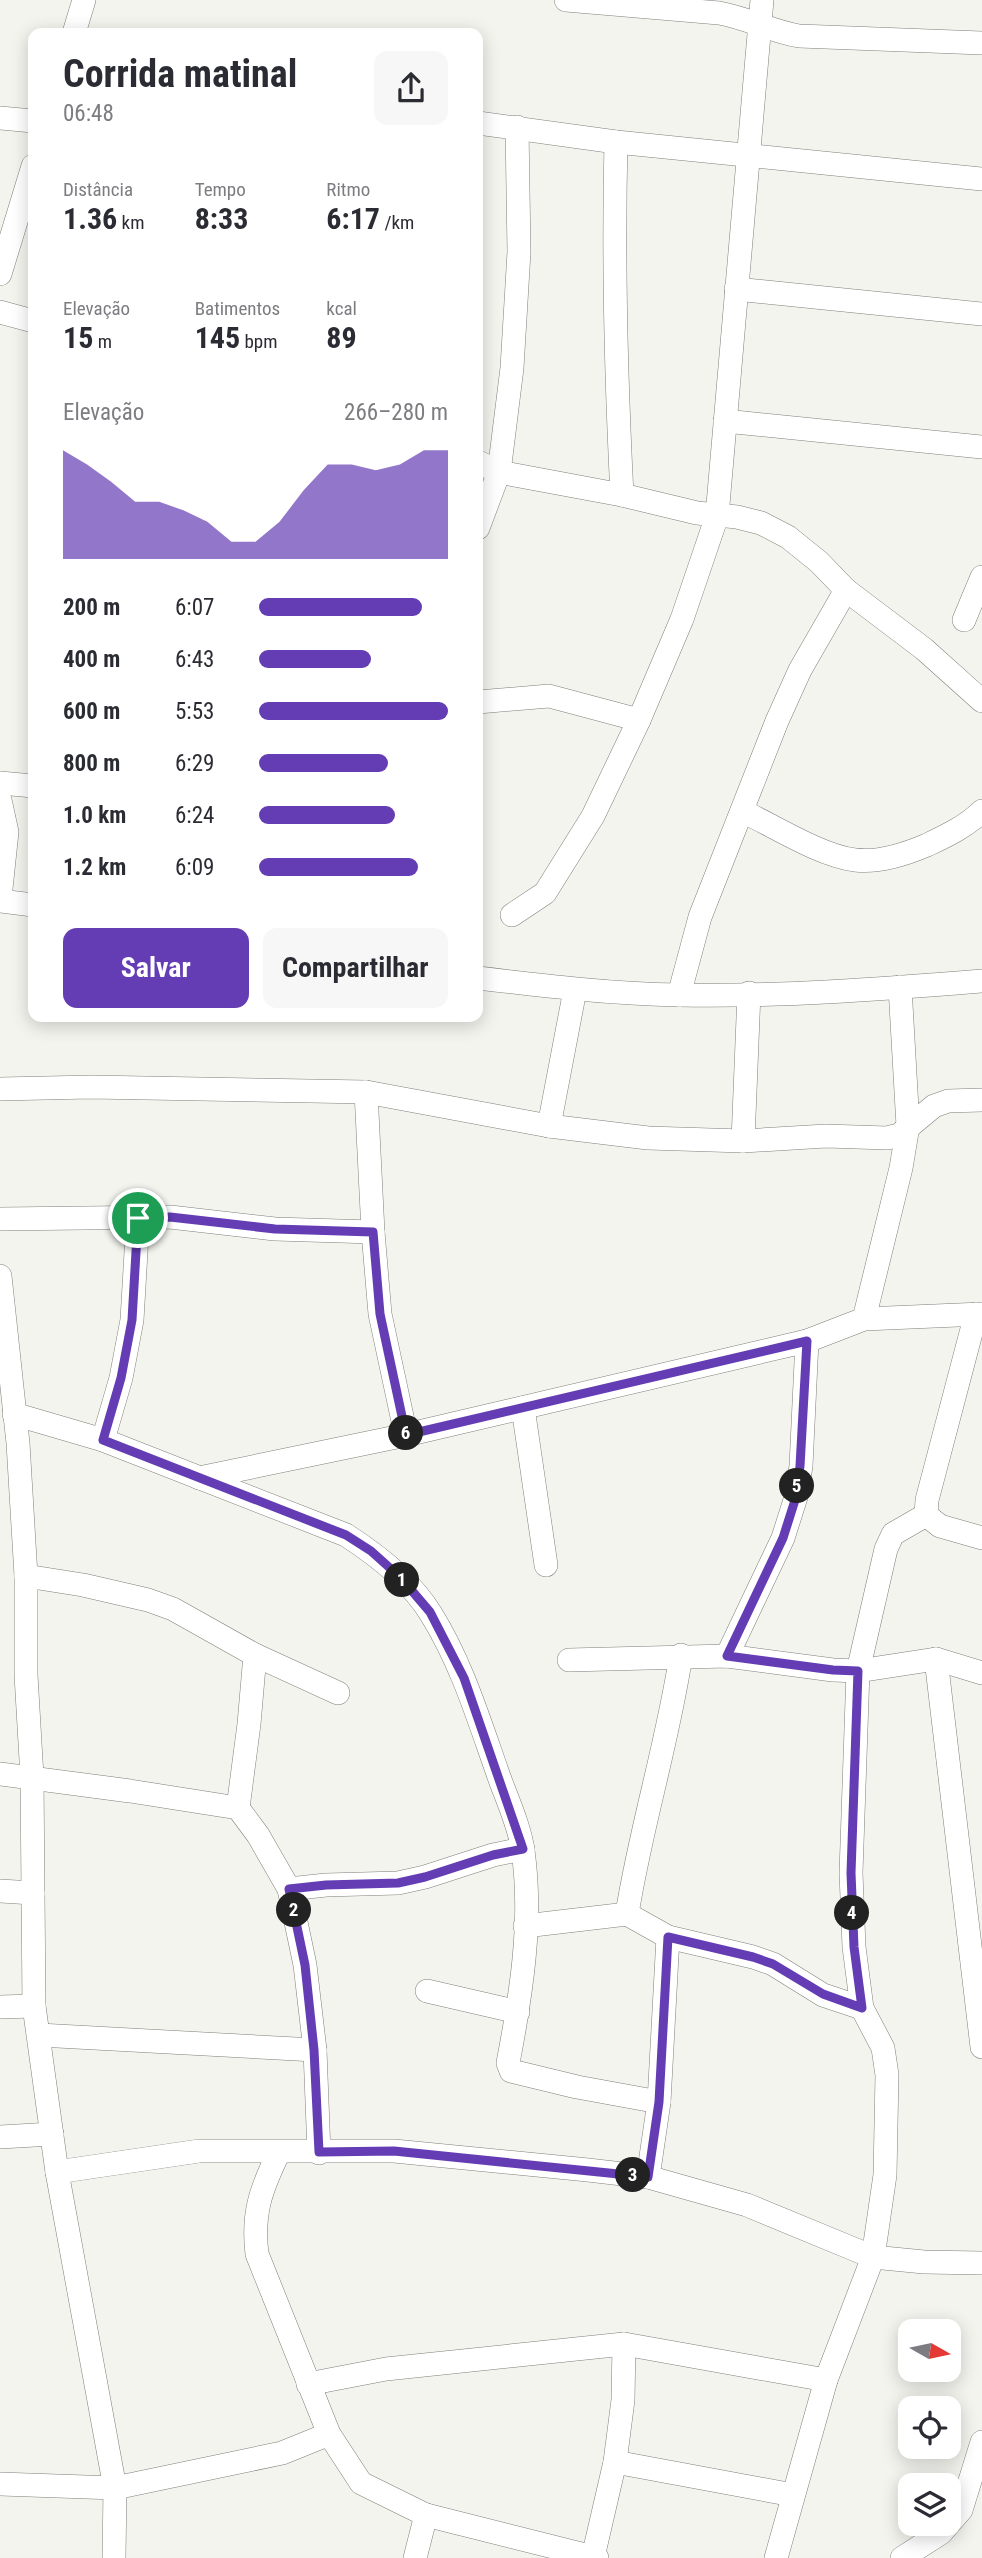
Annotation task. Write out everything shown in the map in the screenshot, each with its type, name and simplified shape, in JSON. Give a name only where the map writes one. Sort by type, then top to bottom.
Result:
[{"type":"street","points":[[76,28],[84,0]]},
{"type":"street","points":[[566,0],[739,16],[781,33],[799,36],[982,43]]},
{"type":"street","points":[[512,915],[545,893],[593,816],[639,720],[682,619],[717,516],[762,0]]},
{"type":"street","points":[[0,118],[28,121]]},
{"type":"street","points":[[483,124],[616,142],[982,179]]},
{"type":"street","points":[[483,498],[512,368],[519,252],[517,127]]},
{"type":"street","points":[[616,142],[614,208],[617,404],[622,495]]},
{"type":"street","points":[[0,274],[28,182]]},
{"type":"street","points":[[736,289],[982,314]]},
{"type":"street","points":[[0,312],[28,320]]},
{"type":"street","points":[[725,421],[982,447]]},
{"type":"street","points":[[488,467],[761,523],[788,537],[846,590],[924,649],[982,701]]},
{"type":"street","points":[[964,620],[982,577]]},
{"type":"street","points":[[680,995],[700,917],[783,708],[800,670],[846,590]]},
{"type":"street","points":[[483,702],[549,696],[639,720]]},
{"type":"street","points":[[0,783],[28,786]]},
{"type":"street","points":[[0,800],[7,832],[0,900],[28,904]]},
{"type":"street","points":[[743,811],[832,855],[856,860],[892,857],[915,850],[945,837],[982,811]]},
{"type":"street","points":[[483,979],[575,990],[680,995],[825,993],[982,981]]},
{"type":"street","points":[[864,1319],[901,1168],[908,1126],[900,987]]},
{"type":"street","points":[[549,1126],[575,990]]},
{"type":"street","points":[[743,1141],[749,993]]},
{"type":"street","points":[[0,1089],[91,1087],[366,1092],[549,1126],[648,1138],[743,1141],[826,1136],[887,1138],[899,1135],[934,1106],[948,1101],[982,1100]]},
{"type":"street","points":[[366,1092],[380,1314],[406,1435]]},
{"type":"street","points":[[103,1440],[121,1378],[132,1320],[138,1218]]},
{"type":"street","points":[[0,1219],[200,1219],[275,1229],[373,1232]]},
{"type":"street","points":[[0,1276],[14,1414],[9,1443],[26,1576],[26,1675],[32,1777],[34,2006],[57,2172],[115,2488],[114,2558]]},
{"type":"street","points":[[199,1478],[406,1435],[807,1341],[864,1319],[979,1314],[927,1500],[926,1515]]},
{"type":"street","points":[[727,1656],[783,1538],[796,1497],[802,1452],[807,1341]]},
{"type":"street","points":[[523,1408],[546,1565]]},
{"type":"street","points":[[14,1414],[103,1440],[346,1535],[371,1551],[401,1578],[430,1612],[464,1678],[523,1849],[527,1896],[526,1926],[517,2011],[508,2063],[511,2071],[577,2087],[659,2102]]},
{"type":"street","points":[[926,1515],[940,1526],[982,1538]]},
{"type":"street","points":[[776,2558],[826,2380],[873,2257],[885,2175],[887,2075],[883,2048],[862,2008],[854,1947],[851,1873],[858,1671],[886,1549],[893,1534],[926,1515]]},
{"type":"street","points":[[26,1576],[83,1584],[160,1604],[255,1656],[338,1693]]},
{"type":"street","points":[[627,1914],[656,1767],[673,1711],[681,1655]]},
{"type":"street","points":[[569,1660],[681,1655],[727,1656],[858,1671],[936,1659],[982,1673]]},
{"type":"street","points":[[237,1808],[255,1656]]},
{"type":"street","points":[[936,1659],[982,2047]]},
{"type":"street","points":[[0,1774],[237,1808],[258,1835],[289,1889],[305,1965],[314,2050],[319,2152]]},
{"type":"street","points":[[289,1889],[398,1883],[523,1849]]},
{"type":"street","points":[[0,1891],[33,1893]]},
{"type":"street","points":[[526,1926],[627,1914],[668,1937],[763,1960],[823,1994],[862,2008]]},
{"type":"street","points":[[648,2177],[659,2102],[668,1937]]},
{"type":"street","points":[[427,1991],[517,2011]]},
{"type":"street","points":[[0,2007],[34,2006]]},
{"type":"street","points":[[39,2035],[314,2050]]},
{"type":"street","points":[[0,2137],[52,2134]]},
{"type":"street","points":[[57,2172],[199,2151],[394,2151],[648,2177],[747,2205],[873,2257],[924,2262],[982,2263]]},
{"type":"street","points":[[279,2152],[256,2207],[254,2228],[257,2254],[329,2434],[360,2483],[426,2515],[595,2557],[615,2462],[623,2400],[624,2344]]},
{"type":"street","points":[[308,2384],[386,2369],[624,2344],[826,2380]]},
{"type":"street","points":[[0,2484],[115,2488],[282,2453],[329,2434]]},
{"type":"street","points":[[902,2558],[941,2533],[961,2510],[982,2442]]},
{"type":"street","points":[[615,2462],[793,2495]]},
{"type":"street","points":[[415,2558],[426,2515]]},
{"type":"route","points":[[170,1217],[275,1229],[373,1232],[380,1314],[406,1435],[807,1341],[796,1497],[783,1538],[727,1656],[858,1671],[851,1873],[854,1947],[862,2008],[823,1994],[773,1964],[668,1937],[659,2102],[648,2177],[394,2151],[319,2152],[314,2050],[305,1965],[289,1889],[398,1883],[523,1849],[464,1678],[430,1612],[401,1578],[371,1551],[346,1535],[103,1440],[121,1378],[132,1320],[138,1218],[170,1217]]}]
